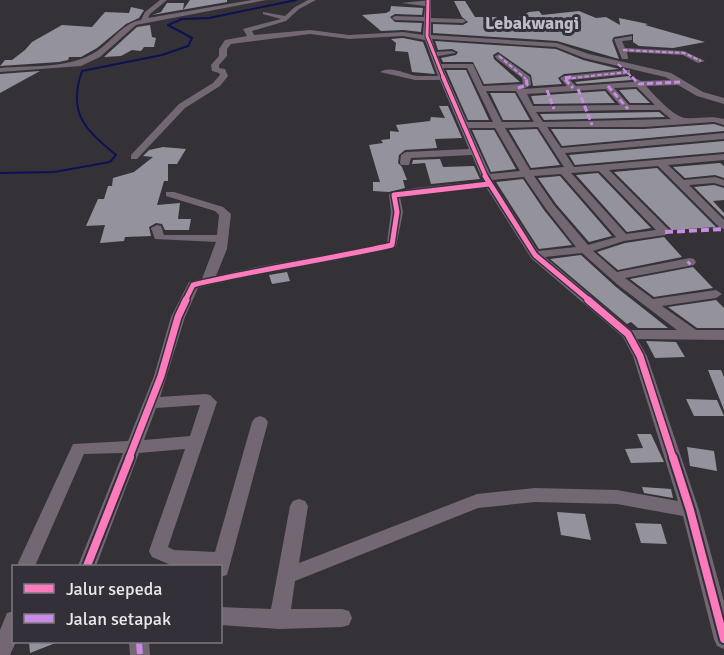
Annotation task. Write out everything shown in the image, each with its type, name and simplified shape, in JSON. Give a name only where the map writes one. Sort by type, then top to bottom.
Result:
[{"type":"street","points":[[144,21],[147,14],[164,0]]},
{"type":"street","points":[[0,70],[45,68],[86,62],[129,26],[144,21],[263,0]]},
{"type":"street","points":[[245,39],[252,35],[246,31],[286,18],[297,8],[313,0]]},
{"type":"street","points":[[404,3],[428,2],[428,37],[462,125],[487,181],[535,255],[628,334],[640,356],[690,510],[724,639]]},
{"type":"street","points":[[265,13],[286,18]]},
{"type":"street","points":[[394,18],[463,21]]},
{"type":"street","points":[[134,157],[179,108],[205,89],[217,84],[224,76],[222,71],[215,69],[215,65],[223,56],[223,49],[228,42],[310,32],[350,37],[403,34],[442,39],[549,44],[618,64],[627,69],[639,84],[680,121]]},
{"type":"street","points":[[627,69],[624,50],[618,39],[629,38]]},
{"type":"street","points":[[624,50],[684,53],[701,61]]},
{"type":"street","points":[[433,54],[452,53]]},
{"type":"street","points":[[499,56],[526,77],[527,85],[520,90]]},
{"type":"street","points":[[438,66],[468,65],[527,175],[548,205],[586,249],[616,276],[692,334]]},
{"type":"street","points":[[592,125],[575,88],[564,78],[627,69],[668,75],[700,94],[724,100]]},
{"type":"street","points":[[384,72],[400,73],[416,78],[443,78]]},
{"type":"street","points":[[482,89],[547,90],[681,82]]},
{"type":"street","points":[[608,86],[628,109]]},
{"type":"street","points":[[520,90],[568,170],[623,238]]},
{"type":"street","points":[[547,90],[554,109]]},
{"type":"street","points":[[530,109],[585,110],[664,107]]},
{"type":"street","points":[[462,125],[639,124],[715,118],[724,122]]},
{"type":"street","points":[[639,124],[678,161]]},
{"type":"street","points":[[558,151],[724,136]]},
{"type":"street","points":[[405,162],[406,154],[475,152]]},
{"type":"street","points":[[88,565],[161,376],[178,317],[193,285],[392,245],[395,242],[397,212],[394,195],[415,190],[568,170],[724,157]]},
{"type":"street","points":[[660,162],[724,226]]},
{"type":"street","points":[[535,255],[586,249],[623,238],[665,232],[601,167]]},
{"type":"street","points":[[682,183],[715,180],[724,183]]},
{"type":"street","points":[[170,194],[223,211],[226,216],[221,249],[207,281]]},
{"type":"street","points":[[157,228],[159,237],[162,238],[221,239]]},
{"type":"street","points":[[616,276],[690,262]]},
{"type":"street","points":[[650,304],[716,294]]},
{"type":"street","points":[[628,334],[724,335]]},
{"type":"street","points":[[150,403],[205,399],[209,402],[158,551],[173,558],[221,565],[260,422]]},
{"type":"street","points":[[27,563],[79,448],[196,442]]},
{"type":"street","points":[[287,576],[477,501],[535,495],[617,497],[690,510]]},
{"type":"street","points":[[279,619],[299,506]]},
{"type":"street","points":[[222,616],[279,619],[342,618]]},
{"type":"street","points":[[0,655],[12,625]]},
{"type":"building","points":[[190,0],[227,0],[227,2],[183,10]]},
{"type":"building","points":[[454,1],[465,1],[475,17],[498,17],[502,26],[529,12],[539,11],[542,15],[579,11],[596,18],[606,17],[620,25],[619,18],[648,24],[645,25],[705,42],[673,48],[639,46],[633,42],[633,34],[614,37],[612,40],[619,59],[557,41],[433,33],[433,24],[463,25],[468,22],[462,17]]},
{"type":"building","points":[[167,3],[184,3],[183,10],[152,15],[161,12]]},
{"type":"building","points":[[391,6],[423,8],[422,15],[395,14],[390,17],[395,22],[422,23],[421,32],[381,31],[362,15],[386,13],[390,11]]},
{"type":"building","points":[[131,7],[144,10],[139,18],[126,24],[97,48],[81,57],[69,57],[68,60],[59,62],[0,66],[5,60],[12,60],[32,42],[62,25],[92,27],[105,12],[129,13]]},
{"type":"building","points":[[150,25],[152,37],[156,38],[154,47],[144,47],[141,51],[132,50],[121,56],[104,57],[137,27]]},
{"type":"building","points":[[403,38],[423,42],[435,74],[412,72],[408,52],[395,51],[396,43],[391,39]]},
{"type":"building","points":[[435,41],[556,49],[583,60],[619,69],[564,74],[558,78],[562,84],[533,86],[531,75],[498,52],[493,55],[494,59],[520,82],[484,84],[473,62],[443,62],[441,58],[456,55],[458,52],[452,49],[438,50]]},
{"type":"building","points":[[446,70],[466,70],[489,120],[468,120]]},
{"type":"building","points":[[40,71],[0,93],[0,74]]},
{"type":"building","points":[[629,76],[632,80],[577,84],[575,82]]},
{"type":"building","points":[[636,89],[650,103],[630,103],[619,90]]},
{"type":"building","points":[[605,91],[615,103],[534,104],[531,96]]},
{"type":"building","points":[[490,93],[515,93],[530,120],[503,120]]},
{"type":"building","points":[[439,106],[448,106],[462,138],[435,139],[437,148],[405,150],[399,155],[398,163],[407,180],[403,180],[405,188],[389,192],[373,191],[373,182],[380,182],[369,145],[383,143],[381,140],[390,139],[390,131],[399,132],[396,125],[430,121],[431,117],[445,118]]},
{"type":"building","points":[[659,112],[665,117],[544,120],[540,114]]},
{"type":"building","points":[[714,124],[724,127],[724,131],[562,146],[551,129],[644,129]]},
{"type":"building","points":[[537,129],[560,165],[531,168],[509,130]]},
{"type":"building","points":[[472,130],[494,130],[516,169],[491,172]]},
{"type":"building","points":[[724,141],[724,152],[575,165],[569,155]]},
{"type":"building","points":[[163,147],[186,149],[177,164],[168,164],[168,181],[164,181],[157,205],[180,203],[178,219],[191,219],[189,230],[165,230],[162,224],[156,223],[149,227],[151,236],[125,237],[124,241],[100,243],[105,225],[86,226],[98,199],[104,199],[108,186],[112,186],[113,178],[134,172],[153,157],[143,156],[149,150]]},
{"type":"building","points":[[440,159],[443,167],[474,166],[480,179],[431,184],[425,163],[412,164],[413,160]]},
{"type":"building","points":[[720,163],[724,166],[724,178],[715,175],[685,178],[673,167]]},
{"type":"building","points":[[657,168],[716,227],[672,230],[614,172]]},
{"type":"building","points":[[598,173],[651,228],[627,232],[576,175]]},
{"type":"building","points":[[560,176],[612,236],[589,242],[556,204],[538,178]]},
{"type":"building","points":[[523,179],[572,245],[539,249],[496,182]]},
{"type":"building","points":[[714,185],[724,188],[724,200],[713,201],[724,213],[724,217],[694,187]]},
{"type":"building","points":[[664,237],[682,257],[618,270],[597,252],[625,243]]},
{"type":"building","points":[[581,255],[616,287],[668,328],[638,328],[631,322],[627,324],[550,259]]},
{"type":"building","points":[[693,267],[713,288],[654,297],[630,279]]},
{"type":"building","points":[[287,272],[290,281],[272,284],[269,275]]},
{"type":"building","points":[[716,300],[724,308],[724,328],[697,328],[668,307]]},
{"type":"building","points":[[646,341],[676,342],[685,357],[655,358]]},
{"type":"building","points":[[708,370],[721,370],[724,377],[724,410]]},
{"type":"building","points":[[686,399],[717,400],[724,416],[694,416]]},
{"type":"building","points":[[637,434],[651,434],[664,462],[631,463],[625,449],[643,448]]},
{"type":"building","points":[[687,447],[714,451],[717,471],[690,466]]},
{"type":"building","points":[[642,487],[671,489],[673,498],[644,493]]},
{"type":"building","points":[[557,512],[585,514],[591,540],[561,535]]},
{"type":"building","points":[[635,523],[661,524],[667,544],[641,543]]},
{"type":"building","points":[[29,643],[55,643],[30,653]]},
{"type":"waterway","points":[[0,173],[54,172],[110,162],[116,155],[88,129],[82,120],[77,99],[82,71],[162,55],[188,46],[192,38],[168,25],[182,19],[209,18],[296,0]]},
{"type":"marked path","points":[[623,50],[684,53],[701,61]]},
{"type":"marked path","points":[[499,56],[526,77],[527,85],[518,88]]},
{"type":"marked path","points":[[618,64],[639,84],[681,82]]},
{"type":"marked path","points":[[573,88],[564,78],[627,72]]},
{"type":"marked path","points":[[608,86],[628,109]]},
{"type":"marked path","points":[[578,89],[592,125]]},
{"type":"marked path","points":[[547,90],[554,109]]},
{"type":"marked path","points":[[665,232],[724,229]]},
{"type":"marked path","points":[[139,643],[140,655]]},
{"type":"cycle path","points":[[428,0],[427,36],[489,184],[535,255],[628,334],[640,356],[690,510],[724,639]]},
{"type":"cycle path","points":[[87,565],[161,376],[178,317],[193,285],[242,273],[336,258],[392,245],[397,212],[394,195],[489,184]]},
{"type":"district","name":"Lebakwangi","points":[[532,23]]}]
